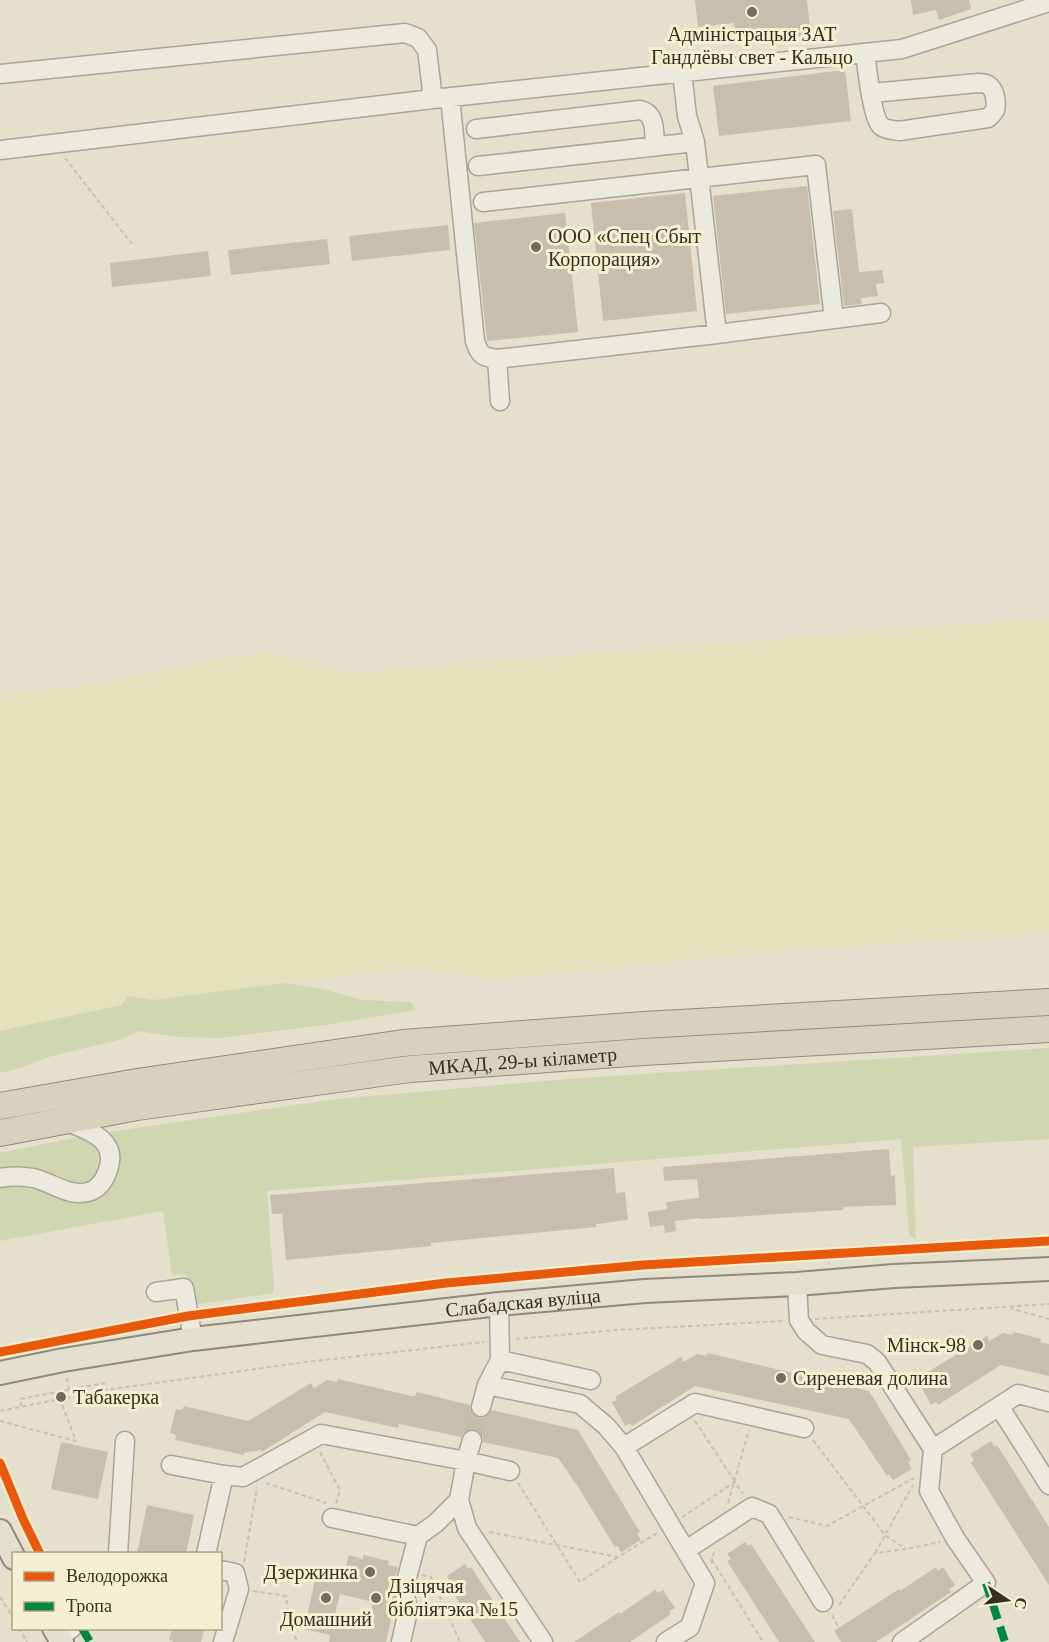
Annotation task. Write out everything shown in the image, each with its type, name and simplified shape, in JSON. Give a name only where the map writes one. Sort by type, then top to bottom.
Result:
[{"type":"highway","name":"МКАД, 29-ы кіламетр","points":[[0,1106],[137,1082],[403,1043],[656,1024],[1049,1002]]},
{"type":"highway","name":"МКАД, 29-ы кіламетр","points":[[0,1133],[137,1107],[410,1069],[643,1052],[1049,1029]]},
{"type":"main road","name":"Слабадская вуліца","points":[[0,1373],[63,1360],[193,1339],[500,1304],[645,1291],[1049,1269]]},
{"type":"main road","points":[[0,1531],[12,1554]]},
{"type":"lane","points":[[0,150],[442,98],[902,49],[1049,2]]},
{"type":"lane","points":[[0,74],[405,33],[418,38],[427,50],[442,98],[475,341],[478,351],[486,358],[717,334],[881,313]]},
{"type":"lane","points":[[865,53],[875,116],[882,127],[899,131],[988,118],[995,108],[994,92],[988,85],[983,84],[872,93]]},
{"type":"lane","points":[[687,72],[687,116],[695,142],[717,334]]},
{"type":"lane","points":[[476,129],[640,110],[647,111],[651,116],[655,146]]},
{"type":"lane","points":[[478,166],[695,142]]},
{"type":"lane","points":[[483,202],[816,165],[834,319]]},
{"type":"lane","points":[[497,358],[500,401]]},
{"type":"lane","points":[[0,1178],[13,1176],[34,1179],[79,1193],[92,1191],[103,1183],[110,1167],[110,1153],[106,1143],[88,1131],[65,1121]]},
{"type":"lane","points":[[797,1284],[799,1320],[806,1331],[822,1345],[867,1354],[877,1362],[933,1449],[929,1491],[955,1538],[986,1583],[902,1642]]},
{"type":"lane","points":[[156,1292],[184,1288],[193,1339]]},
{"type":"lane","points":[[481,1407],[487,1385],[500,1360],[500,1304]]},
{"type":"lane","points":[[500,1360],[591,1380]]},
{"type":"lane","points":[[487,1385],[580,1404],[606,1426],[624,1447],[705,1584],[690,1627],[666,1642]]},
{"type":"lane","points":[[933,1449],[1018,1394],[1049,1402]]},
{"type":"lane","points":[[624,1447],[694,1403],[804,1428]]},
{"type":"lane","points":[[999,1406],[1049,1485]]},
{"type":"lane","points":[[171,1465],[243,1477],[321,1434],[510,1471]]},
{"type":"lane","points":[[472,1440],[459,1500],[467,1528],[543,1642]]},
{"type":"lane","points":[[118,1552],[125,1441]]},
{"type":"lane","points":[[207,1552],[224,1475]]},
{"type":"lane","points":[[401,1642],[408,1611],[404,1589],[418,1536],[459,1500]]},
{"type":"lane","points":[[686,1550],[752,1508],[769,1514],[830,1604]]},
{"type":"lane","points":[[332,1518],[418,1536]]},
{"type":"lane","points":[[222,1570],[235,1573],[239,1589],[223,1642]]},
{"type":"path","points":[[66,158],[132,244]]},
{"type":"path","points":[[935,1248],[935,1257]]},
{"type":"path","points":[[829,1255],[830,1264]]},
{"type":"path","points":[[0,1411],[105,1390],[356,1356],[500,1341],[616,1330],[1049,1304]]},
{"type":"path","points":[[1012,1306],[1012,1309],[1049,1319]]},
{"type":"path","points":[[21,1406],[20,1400],[104,1383],[105,1390]]},
{"type":"path","points":[[0,1421],[76,1441],[57,1392]]},
{"type":"path","points":[[686,1408],[752,1508]]},
{"type":"path","points":[[753,1416],[711,1560],[763,1642]]},
{"type":"path","points":[[804,1428],[885,1535],[906,1549]]},
{"type":"path","points":[[298,1642],[290,1629],[286,1596],[239,1589],[258,1481],[336,1505],[340,1490],[313,1438]]},
{"type":"path","points":[[510,1471],[580,1582],[735,1482]]},
{"type":"path","points":[[784,1515],[827,1526],[919,1476],[874,1553],[830,1604],[839,1628]]},
{"type":"path","points":[[467,1528],[618,1557]]},
{"type":"path","points":[[874,1553],[906,1549],[955,1538]]},
{"type":"path","points":[[409,1572],[431,1578],[460,1642]]},
{"type":"path","points":[[0,1597],[12,1616]]},
{"type":"shaded area","points":[[1049,618],[1049,933],[766,952],[516,978],[482,978],[413,967],[153,1000],[128,996],[121,1005],[0,1031],[0,694],[96,684],[266,651],[344,673]]},
{"type":"green space","points":[[286,983],[363,1000],[411,1002],[415,1010],[333,1024],[220,1038],[177,1037],[138,1031],[123,1039],[52,1056],[0,1073],[0,1031],[121,1005],[128,996],[153,1000]]},
{"type":"green space","points":[[1049,1048],[1049,1139],[913,1147],[916,1240],[909,1234],[901,1139],[267,1191],[273,1293],[194,1305],[186,1274],[172,1275],[163,1211],[0,1241],[0,1153],[94,1134],[337,1099],[581,1078]]},
{"type":"building","name":"Адміністрацыя ЗАТ Гандлёвы свет - Кальцо","points":[[695,0],[807,0],[811,35],[757,41],[756,32],[735,35],[734,23],[698,27]]},
{"type":"building","points":[[911,0],[969,0],[971,9],[939,20],[936,10],[913,15]]},
{"type":"building","points":[[845,70],[851,121],[719,136],[713,86]]},
{"type":"building","points":[[807,186],[820,304],[726,314],[713,196]]},
{"type":"building","points":[[685,193],[697,311],[603,321],[591,203]]},
{"type":"building","points":[[852,209],[859,272],[882,270],[884,283],[876,284],[878,296],[861,298],[862,304],[844,306],[833,211]]},
{"type":"building","points":[[565,213],[578,332],[487,341],[474,223]]},
{"type":"building","points":[[448,225],[450,250],[352,261],[349,236]]},
{"type":"building","points":[[327,239],[330,264],[231,275],[228,250]]},
{"type":"building","points":[[208,251],[211,276],[112,287],[110,263]]},
{"type":"building","points":[[889,1149],[891,1176],[895,1175],[896,1205],[843,1207],[843,1210],[675,1221],[676,1231],[665,1233],[664,1225],[650,1227],[648,1212],[667,1209],[666,1202],[699,1198],[697,1179],[664,1181],[663,1167]]},
{"type":"building","points":[[614,1168],[616,1193],[625,1192],[628,1220],[596,1224],[596,1227],[286,1260],[282,1214],[272,1214],[270,1195]]},
{"type":"building","points":[[1014,1332],[1041,1339],[1040,1342],[1049,1344],[1049,1376],[1001,1365],[938,1405],[936,1402],[931,1405],[918,1381],[923,1379],[921,1376],[987,1336],[989,1341],[1003,1333],[1012,1335]]},
{"type":"building","points":[[708,1353],[869,1391],[911,1460],[908,1462],[912,1469],[893,1480],[889,1474],[887,1476],[849,1419],[695,1386],[632,1426],[630,1423],[625,1426],[612,1402],[617,1400],[615,1397],[681,1357],[683,1362],[697,1354],[706,1356]]},
{"type":"building","points":[[338,1379],[412,1396],[415,1396],[417,1392],[470,1405],[473,1414],[479,1418],[488,1415],[492,1410],[578,1430],[640,1532],[637,1534],[641,1540],[621,1552],[618,1546],[615,1547],[558,1458],[483,1442],[483,1437],[475,1429],[470,1429],[461,1437],[399,1424],[398,1428],[325,1412],[262,1452],[261,1450],[244,1453],[244,1455],[175,1440],[176,1435],[170,1433],[176,1409],[182,1410],[184,1406],[248,1421],[311,1383],[314,1388],[327,1380],[337,1382]]},
{"type":"building","points":[[991,1441],[995,1447],[997,1445],[1049,1527],[1049,1585],[971,1463],[974,1460],[970,1454]]},
{"type":"building","points":[[61,1442],[108,1452],[98,1499],[51,1489]]},
{"type":"building","points":[[147,1505],[194,1515],[186,1552],[137,1552]]},
{"type":"building","points":[[745,1542],[748,1546],[751,1544],[815,1642],[779,1642],[727,1561],[731,1559],[727,1554]]},
{"type":"building","name":"Дзіцячая бібліятэка №15","points":[[349,1555],[363,1559],[363,1555],[389,1561],[388,1565],[398,1567],[393,1587],[395,1602],[386,1642],[329,1642],[330,1635],[304,1629],[317,1572],[343,1578]],"holes":[[[340,1594],[373,1602],[368,1626],[334,1618]]]},
{"type":"building","points":[[465,1564],[468,1569],[471,1567],[520,1642],[485,1642],[447,1584],[450,1581],[447,1576]]},
{"type":"building","points":[[936,1567],[938,1571],[943,1567],[955,1585],[949,1589],[951,1592],[876,1642],[841,1642],[834,1631]]},
{"type":"building","points":[[655,1590],[658,1593],[663,1590],[675,1608],[669,1611],[671,1614],[630,1642],[574,1642],[619,1612],[620,1614]]},
{"type":"building","points":[[172,1630],[204,1630],[201,1642],[169,1640]]},
{"type":"tunnel","points":[[472,1440],[481,1407]]},
{"type":"marked path","points":[[986,1583],[1005,1642]]},
{"type":"marked path","points":[[83,1630],[90,1642]]},
{"type":"cycle path","points":[[0,1352],[188,1316],[446,1283],[643,1265],[1049,1241]]},
{"type":"cycle path","points":[[0,1463],[39,1552]]},
{"type":"place","name":"Адміністрацыя ЗАТ Гандлёвы свет - Кальцо","points":[[752,12]]},
{"type":"place","name":"ООО «Спец Сбыт Корпорация»","points":[[536,247]]},
{"type":"place","name":"Мінск-98","points":[[978,1345]]},
{"type":"place","name":"Сиреневая долина","points":[[781,1378]]},
{"type":"place","name":"Табакерка","points":[[61,1397]]},
{"type":"place","name":"Дзержинка","points":[[370,1572]]},
{"type":"place","name":"Домашний","points":[[326,1598]]},
{"type":"place","name":"Дзіцячая бібліятэка №15","points":[[376,1598]]}]
